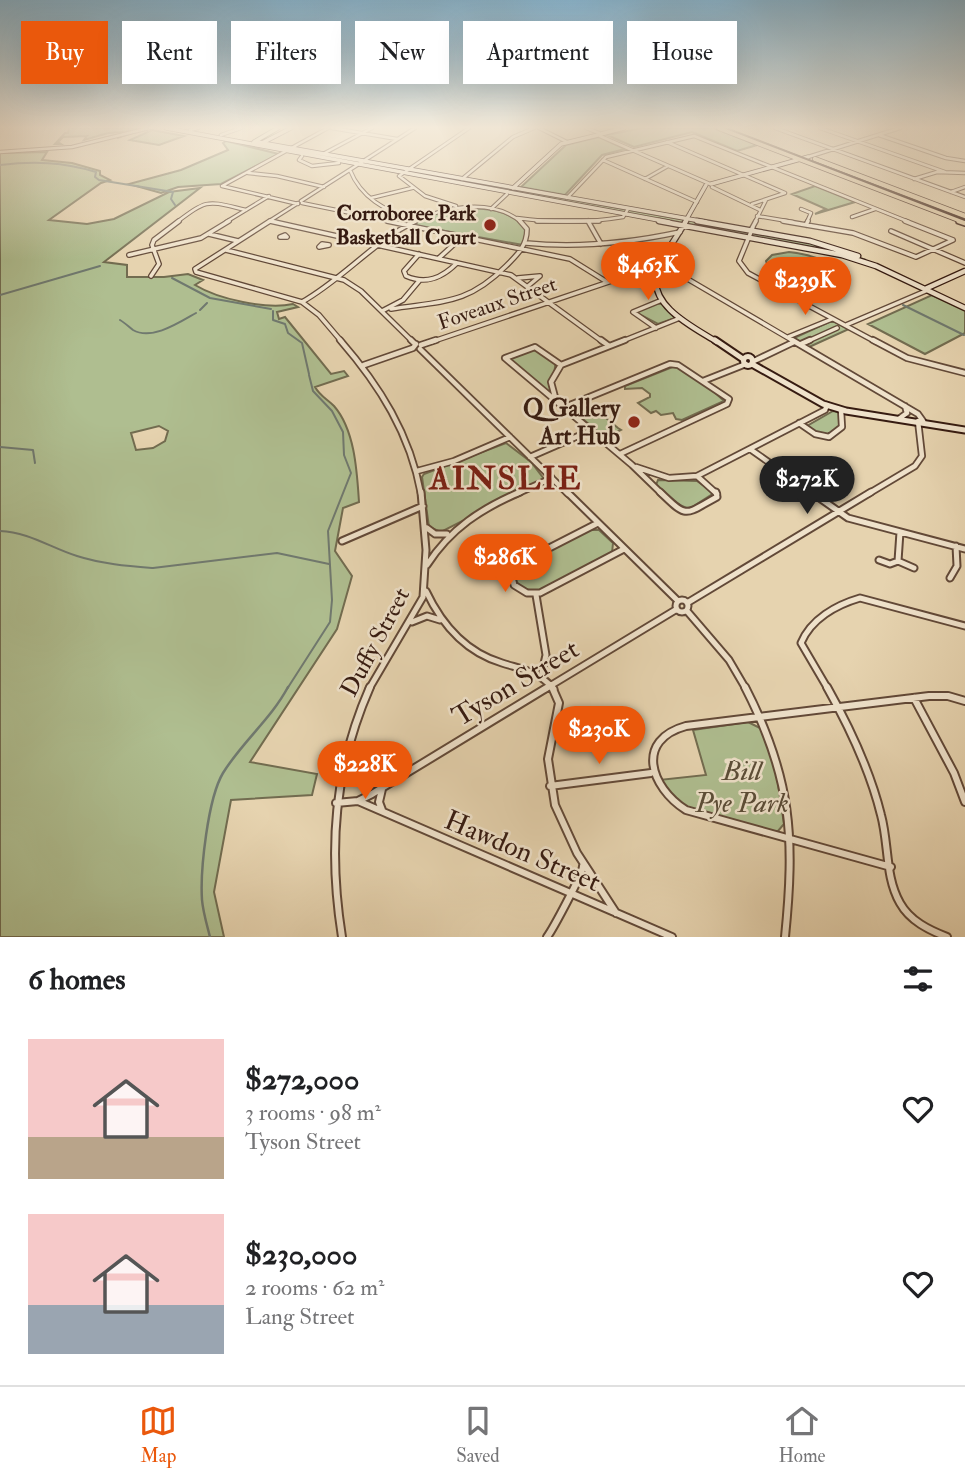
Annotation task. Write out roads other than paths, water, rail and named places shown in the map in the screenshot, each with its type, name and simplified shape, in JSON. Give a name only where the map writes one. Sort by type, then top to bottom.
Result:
[{"type":"highway","points":[[833,172],[965,223]]},
{"type":"highway","points":[[842,172],[965,216]]},
{"type":"main road","points":[[383,172],[673,224],[682,229],[855,258],[965,306]]},
{"type":"main road","points":[[428,172],[688,218],[837,248],[928,289]]},
{"type":"main road","points":[[507,195],[531,172]]},
{"type":"main road","points":[[753,172],[712,186],[697,202],[656,275],[657,292],[662,300],[680,318],[804,396],[841,410],[965,430]]},
{"type":"main road","points":[[928,289],[965,271]]},
{"type":"main road","points":[[928,289],[956,276]]},
{"type":"main road","points":[[915,282],[936,284]]},
{"type":"street","points":[[225,250],[347,172]]},
{"type":"street","points":[[350,172],[351,177]]},
{"type":"street","points":[[409,172],[403,176],[413,188],[443,203],[459,207]]},
{"type":"street","points":[[455,184],[470,172]]},
{"type":"street","points":[[563,204],[593,172]]},
{"type":"street","points":[[629,172],[697,202]]},
{"type":"street","points":[[645,179],[654,172]]},
{"type":"street","points":[[681,172],[760,210]]},
{"type":"street","points":[[736,172],[785,193],[752,204]]},
{"type":"street","points":[[757,216],[853,233],[909,257],[953,240],[788,172]]},
{"type":"street","points":[[894,172],[965,197]]},
{"type":"street","points":[[914,179],[945,172],[965,173]]},
{"type":"street","points":[[324,187],[277,176],[247,173],[222,187],[570,259],[607,282]]},
{"type":"street","points":[[344,174],[351,177],[371,198],[412,220]]},
{"type":"street","points":[[638,176],[650,176]]},
{"type":"street","points":[[338,177],[351,177]]},
{"type":"street","points":[[950,192],[965,187]]},
{"type":"street","points":[[371,198],[413,188]]},
{"type":"street","points":[[491,209],[507,195]]},
{"type":"street","points":[[129,255],[191,242],[270,196]]},
{"type":"street","points":[[766,200],[739,259],[743,269],[914,361],[965,373]]},
{"type":"street","points":[[151,276],[159,264],[152,245],[155,240],[202,204],[211,202],[247,210]]},
{"type":"street","points":[[443,203],[447,208]]},
{"type":"street","points":[[302,302],[320,293],[405,224],[447,208],[491,209],[516,218],[548,222],[616,219],[627,208]]},
{"type":"street","points":[[852,217],[876,208]]},
{"type":"street","points":[[802,209],[811,213],[807,225]]},
{"type":"street","points":[[381,312],[434,305],[464,298],[485,288],[526,243],[527,229],[516,218]]},
{"type":"street","points":[[270,221],[515,277],[609,346]]},
{"type":"street","points":[[588,221],[601,244]]},
{"type":"street","points":[[286,235],[298,227]]},
{"type":"street","points":[[526,243],[601,244],[664,236],[682,229]]},
{"type":"street","points":[[891,232],[965,263]]},
{"type":"street","points":[[208,234],[239,241]]},
{"type":"street","points":[[326,244],[337,236]]},
{"type":"street","points":[[439,258],[463,236]]},
{"type":"street","points":[[664,236],[675,241]]},
{"type":"street","points":[[225,250],[339,278],[353,285],[414,346],[421,347],[597,523],[687,607],[714,639],[737,671],[763,716],[779,767],[791,840],[785,937]]},
{"type":"street","name":"Duffy Street","points":[[225,250],[195,269],[196,272],[302,302],[313,309],[363,365],[398,417],[417,471],[423,506],[426,528],[426,590],[412,622],[383,664],[364,700],[347,748],[336,803],[332,858],[342,937]]},
{"type":"street","points":[[419,254],[404,271],[408,277],[419,281],[441,278],[457,262]]},
{"type":"street","points":[[662,264],[918,414],[923,445],[920,461],[687,607],[677,610],[675,605],[678,601]]},
{"type":"street","name":"Foveaux Street","points":[[421,347],[662,264]]},
{"type":"street","points":[[507,265],[515,277]]},
{"type":"street","points":[[640,271],[656,275],[673,270]]},
{"type":"street","points":[[515,277],[535,275],[541,278],[527,286]]},
{"type":"street","points":[[391,309],[402,302],[419,281]]},
{"type":"street","points":[[846,326],[928,289]]},
{"type":"street","points":[[656,328],[632,312],[662,300]]},
{"type":"street","points":[[402,302],[407,307]]},
{"type":"street","points":[[558,401],[551,385],[555,372],[561,365],[680,318]]},
{"type":"street","points":[[788,337],[832,318]]},
{"type":"street","points":[[801,345],[837,328]]},
{"type":"street","points":[[703,381],[795,341]]},
{"type":"street","name":"Foveaux Street","points":[[363,365],[414,346]]},
{"type":"street","points":[[561,365],[535,347],[505,358],[536,387],[558,401],[620,454],[681,512],[688,513],[717,497],[717,492],[697,476]]},
{"type":"street","points":[[565,407],[670,364],[678,365],[729,399],[727,404],[620,454]]},
{"type":"street","points":[[536,387],[551,385]]},
{"type":"street","points":[[632,465],[657,476],[697,476],[825,410],[827,405]]},
{"type":"street","points":[[900,418],[907,414],[905,405]]},
{"type":"street","points":[[799,423],[815,434],[829,436],[842,427],[841,410]]},
{"type":"street","points":[[530,457],[592,430]]},
{"type":"street","points":[[417,471],[454,461],[510,437]]},
{"type":"street","points":[[750,449],[848,518],[965,549]]},
{"type":"street","points":[[649,484],[657,476]]},
{"type":"street","points":[[426,566],[447,534],[469,517],[552,478]]},
{"type":"street","points":[[342,541],[423,506]]},
{"type":"street","points":[[597,523],[514,567],[511,576],[514,585],[522,591],[536,595],[624,549]]},
{"type":"street","points":[[426,528],[435,534],[447,534]]},
{"type":"street","points":[[898,561],[900,532]]},
{"type":"street","points":[[950,578],[957,566],[956,546]]},
{"type":"street","points":[[879,560],[890,564],[898,561],[914,569]]},
{"type":"street","points":[[426,590],[440,620],[459,641],[484,657],[542,673],[551,685],[559,699],[548,754],[550,786],[561,822],[582,861],[616,913]]},
{"type":"street","points":[[536,595],[545,655],[542,673]]},
{"type":"street","points":[[947,937],[926,929],[905,910],[896,892],[882,816],[864,757],[840,707],[801,643],[808,628],[850,600],[860,598],[965,626]]},
{"type":"street","name":"Tyson Street","points":[[336,803],[358,801],[382,788],[677,610]]},
{"type":"street","points":[[412,622],[427,616],[440,620]]},
{"type":"street","points":[[891,867],[681,809],[667,798],[652,774],[653,757],[659,742],[670,731],[687,726],[914,698],[948,696],[965,701]]},
{"type":"street","points":[[914,698],[954,773],[965,802]]},
{"type":"street","points":[[550,786],[652,774]]},
{"type":"street","points":[[382,788],[379,802],[383,812]]},
{"type":"street","name":"Hawdon Street","points":[[358,801],[672,937]]},
{"type":"street","points":[[547,937],[558,923],[569,892],[581,880],[582,861]]},
{"type":"waterway","points":[[95,172],[95,177],[99,180],[173,192],[171,199],[175,205]]},
{"type":"waterway","points":[[0,295],[100,266]]},
{"type":"waterway","points":[[172,278],[210,298],[271,309]]},
{"type":"waterway","points":[[200,310],[207,303]]},
{"type":"waterway","points":[[903,305],[964,335]]},
{"type":"waterway","points":[[273,311],[273,320],[285,324],[288,333],[302,343],[309,374]]},
{"type":"waterway","points":[[120,320],[133,330],[149,333],[166,329],[196,313]]},
{"type":"waterway","points":[[287,689],[330,622],[332,600],[328,531],[351,473],[344,455],[343,432],[332,411],[313,391],[309,375]]},
{"type":"waterway","points":[[0,447],[33,450],[35,463]]},
{"type":"waterway","points":[[0,531],[30,537],[86,559],[153,568],[277,553],[329,564]]},
{"type":"waterway","points":[[210,937],[203,905],[202,871],[213,799],[223,773],[288,687]]},
{"type":"tram line","points":[[840,172],[965,220]]},
{"type":"place","name":"Corroboree Park Basketball Court","points":[[490,225]]},
{"type":"place","name":"Q Gallery Art Hub","points":[[634,422]]},
{"type":"district","name":"AINSLIE","points":[[506,478]]},
{"type":"park label","name":"Bill Pye Park","points":[[742,786]]}]
